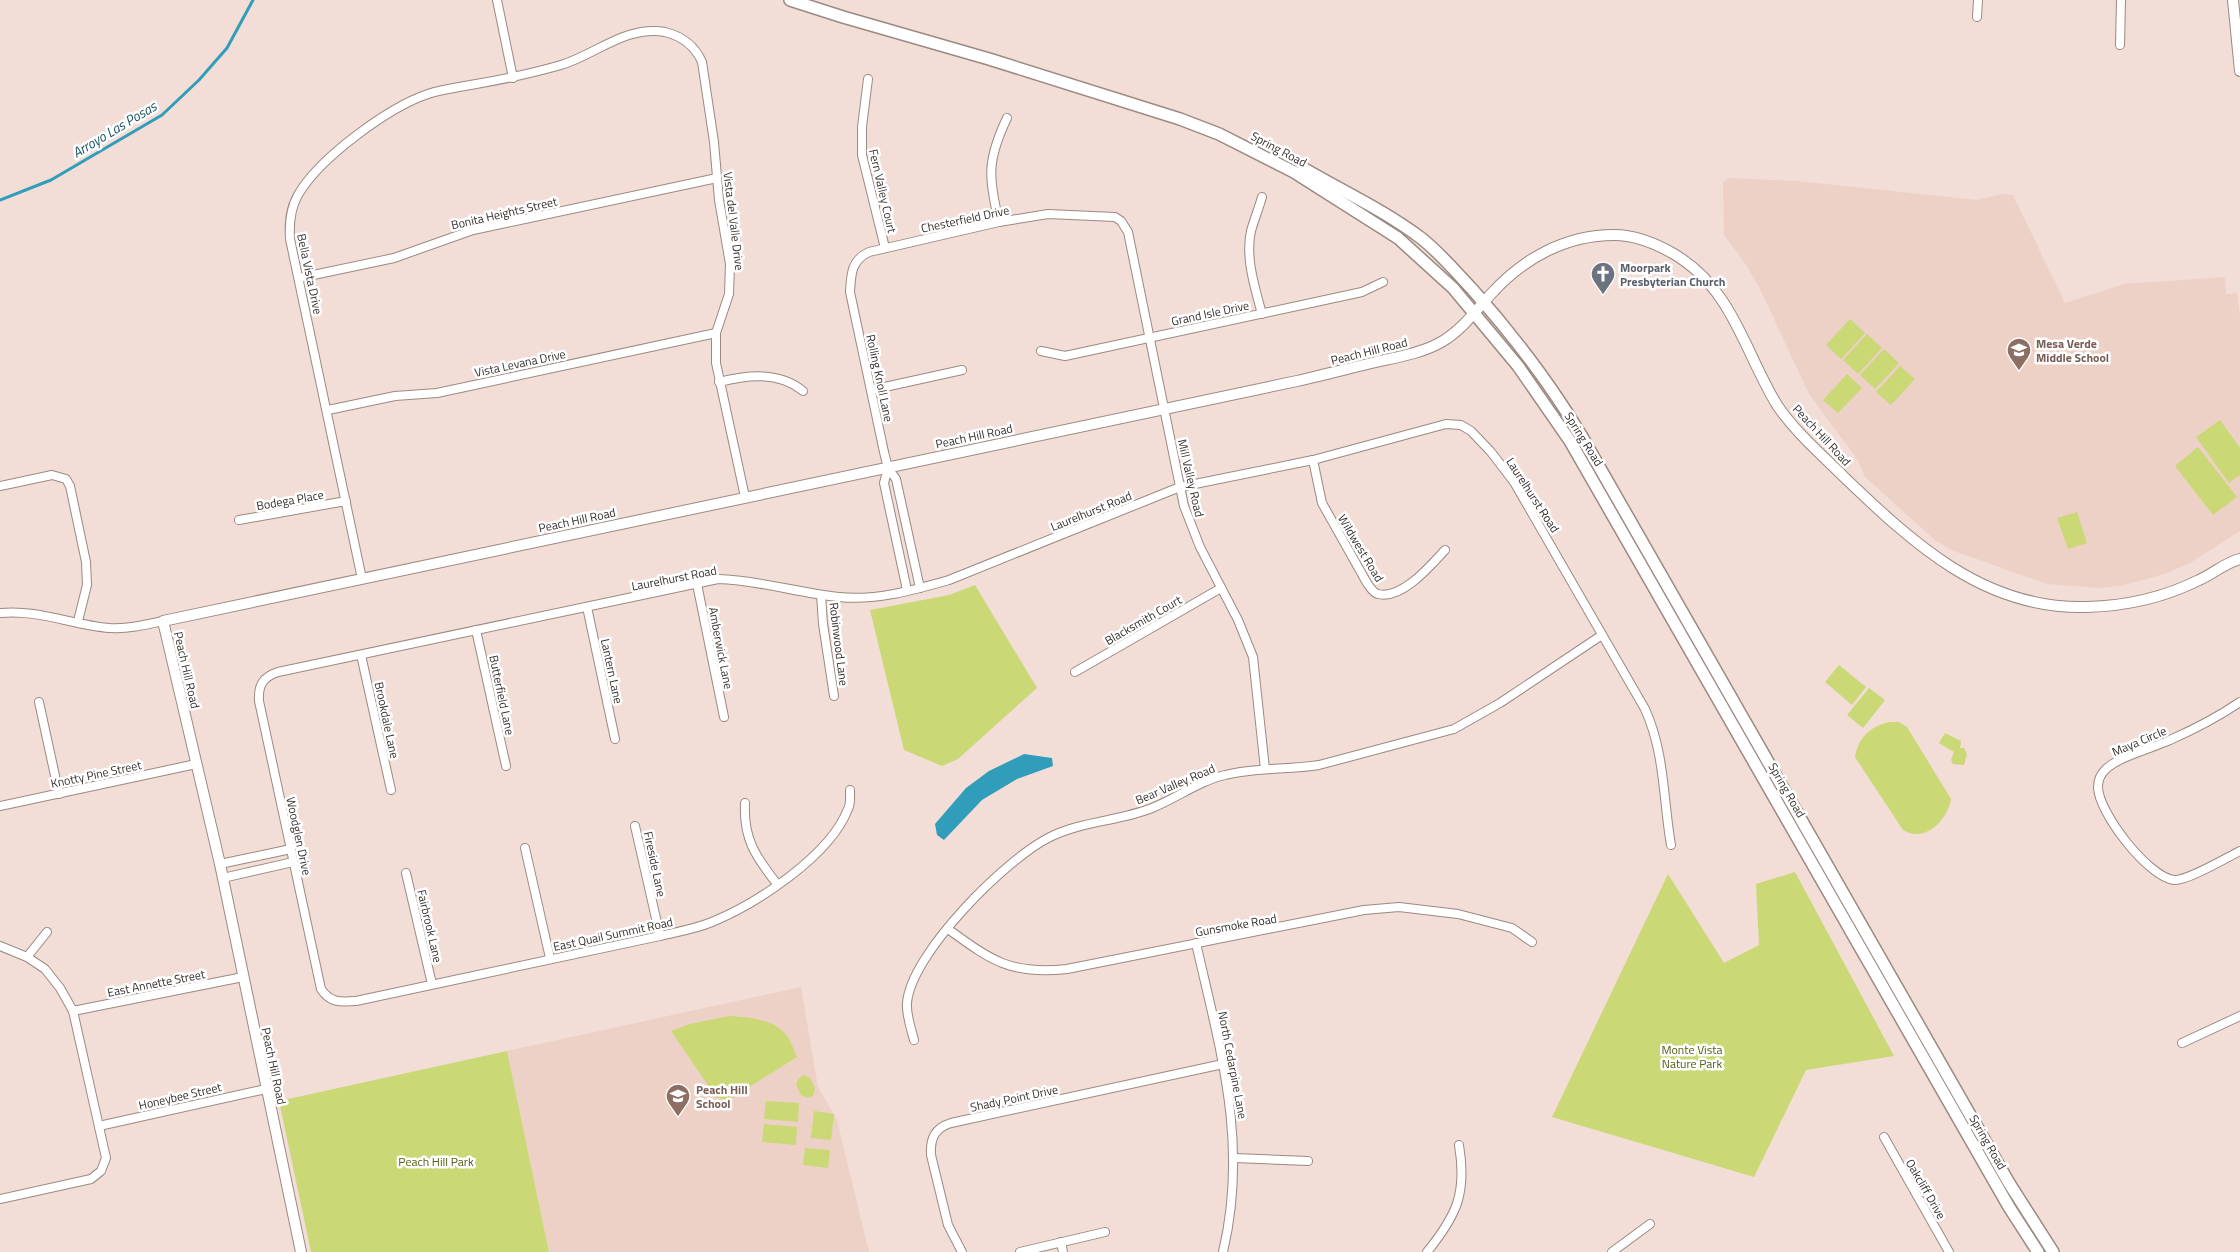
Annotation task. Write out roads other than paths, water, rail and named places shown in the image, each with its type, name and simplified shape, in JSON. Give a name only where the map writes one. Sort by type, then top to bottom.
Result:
[{"type":"main road","name":"Spring Road","points":[[790,0],[1039,74],[1180,119],[1219,134],[1294,172],[1398,238],[1438,274],[1475,312],[1518,366],[1570,440],[2009,1206],[2038,1252]]},
{"type":"main road","name":"Spring Road","points":[[812,0],[962,43],[1199,118],[1238,134],[1398,222],[1440,255],[1484,302],[1534,362],[1568,415],[2004,1174],[2053,1252]]},
{"type":"street","points":[[497,0],[513,78]]},
{"type":"street","points":[[1977,17],[1978,0]]},
{"type":"street","points":[[2120,45],[2121,0]]},
{"type":"street","points":[[2233,0],[2240,71]]},
{"type":"street","name":"Vista del Valle Drive","points":[[627,36],[665,32],[686,42],[698,54],[703,68],[730,264],[729,294],[716,333],[716,363],[745,497]]},
{"type":"street","name":"Bella Vista Drive","points":[[362,579],[328,410],[290,238],[290,217],[298,194],[321,167],[346,144],[384,116],[409,101],[431,93],[513,78],[563,64],[607,43],[627,36]]},
{"type":"street","name":"Fern Valley Court","points":[[868,79],[862,127],[862,155],[885,248]]},
{"type":"street","points":[[999,222],[990,183],[990,169],[995,147],[1007,118]]},
{"type":"street","name":"Bonita Heights Street","points":[[298,278],[394,258],[473,230],[717,178]]},
{"type":"street","points":[[1262,197],[1251,232],[1250,245],[1251,265],[1262,314]]},
{"type":"street","name":"Chesterfield Drive","points":[[850,292],[850,275],[859,258],[869,252],[999,222],[1048,214],[1115,217]]},
{"type":"street","name":"Mill Valley Road","points":[[1115,217],[1121,221],[1128,232],[1187,518],[1253,657],[1265,769]]},
{"type":"street","name":"Peach Hill Road","points":[[301,1252],[220,864],[163,621],[1298,381],[1424,349],[1452,335],[1514,271],[1552,248],[1584,238],[1616,235],[1647,240],[1686,261],[1708,281],[1726,304],[1777,404],[1804,438],[1921,547],[1973,581],[2015,597],[2057,606],[2109,606],[2160,595],[2181,588],[2238,557]]},
{"type":"street","name":"Grand Isle Drive","points":[[1041,351],[1065,356],[1362,292],[1383,282]]},
{"type":"street","name":"Rolling Knoll Lane","points":[[850,292],[888,468],[896,479],[920,588]]},
{"type":"street","name":"Vista Levana Drive","points":[[328,410],[395,396],[437,393],[716,333]]},
{"type":"street","points":[[871,390],[962,370]]},
{"type":"street","points":[[719,382],[735,378],[771,377],[784,379],[802,391]]},
{"type":"street","name":"Laurelhurst Road","points":[[262,682],[278,672],[718,580],[738,580],[822,595],[861,598],[920,588],[949,580],[1180,487],[1313,460],[1446,424],[1461,425],[1471,431],[1491,452],[1523,496],[1626,674],[1653,726],[1665,780],[1666,815],[1671,845]]},
{"type":"street","name":"Wildwest Road","points":[[1313,460],[1322,503],[1367,584],[1376,593],[1388,594],[1406,586],[1418,577],[1445,550]]},
{"type":"street","name":"Rolling Knoll Lane","points":[[888,468],[884,483],[907,590]]},
{"type":"street","points":[[0,486],[52,475],[66,479],[73,493],[86,562],[87,585],[78,621]]},
{"type":"street","name":"Bodega Place","points":[[239,520],[346,501]]},
{"type":"street","name":"Amberwick Lane","points":[[697,584],[724,717]]},
{"type":"street","name":"Blacksmith Court","points":[[1075,672],[1221,588]]},
{"type":"street","name":"Robinwood Lane","points":[[822,595],[823,624],[834,696]]},
{"type":"street","name":"Lantern Lane","points":[[587,607],[615,739]]},
{"type":"street","points":[[0,612],[26,612],[109,628],[134,627],[163,621]]},
{"type":"street","name":"Butterfield Lane","points":[[476,630],[506,766]]},
{"type":"street","name":"Bear Valley Road","points":[[914,1040],[907,1012],[911,987],[928,954],[948,929],[1011,864],[1050,837],[1063,831],[1151,808],[1211,779],[1232,773],[1319,765],[1454,729],[1500,703],[1602,635]]},
{"type":"street","name":"Brookdale Lane","points":[[361,655],[391,790]]},
{"type":"street","name":"Woodglen Drive","points":[[262,682],[258,691],[259,701],[314,960],[321,989],[325,995]]},
{"type":"street","points":[[39,702],[58,794]]},
{"type":"street","name":"Maya Circle","points":[[2240,702],[2209,722],[2169,741],[2115,762],[2105,770],[2099,780],[2098,789],[2107,811],[2123,839],[2160,876],[2177,880],[2240,851]]},
{"type":"street","name":"Knotty Pine Street","points":[[0,806],[196,764]]},
{"type":"street","name":"East Quail Summit Road","points":[[325,995],[336,1002],[348,1002],[660,936],[695,928],[722,918],[741,908],[804,865],[833,833],[849,808],[850,790]]},
{"type":"street","points":[[746,803],[745,818],[752,849],[777,884]]},
{"type":"street","name":"Fireside Lane","points":[[636,826],[660,936]]},
{"type":"street","points":[[525,848],[550,958]]},
{"type":"street","points":[[220,864],[291,849]]},
{"type":"street","points":[[222,878],[293,862]]},
{"type":"street","name":"Fairbrook Lane","points":[[406,873],[432,984]]},
{"type":"street","name":"Gunsmoke Road","points":[[948,929],[987,957],[1000,963],[1029,970],[1068,969],[1287,927],[1364,910],[1399,907],[1479,919],[1512,928],[1532,942]]},
{"type":"street","points":[[27,957],[47,932]]},
{"type":"street","name":"North Cedarpine Lane","points":[[1196,943],[1223,1064],[1232,1121],[1235,1158],[1231,1213],[1223,1252]]},
{"type":"street","points":[[0,946],[27,957],[45,969],[60,988],[73,1011],[106,1158],[101,1172],[91,1178],[0,1200]]},
{"type":"street","name":"East Annette Street","points":[[73,1011],[243,977]]},
{"type":"street","points":[[2182,1043],[2240,1016]]},
{"type":"street","name":"Shady Point Drive","points":[[962,1252],[948,1225],[931,1155],[930,1144],[939,1128],[951,1123],[1223,1064]]},
{"type":"street","name":"Honeybee Street","points":[[99,1126],[266,1089]]},
{"type":"street","name":"Oakcliff Drive","points":[[1884,1137],[1949,1252]]},
{"type":"street","points":[[1427,1252],[1449,1220],[1460,1192],[1462,1166],[1459,1145]]},
{"type":"street","points":[[1235,1158],[1308,1161]]},
{"type":"street","points":[[1612,1252],[1650,1224]]},
{"type":"street","points":[[1020,1252],[1106,1232]]},
{"type":"street","points":[[1061,1242],[1063,1252]]},
{"type":"water","points":[[1024,754],[1052,758],[1053,766],[1017,779],[982,800],[944,840],[937,835],[935,824],[966,788],[989,771]]},
{"type":"waterway","name":"Arroyo Las Posas","points":[[0,200],[51,180],[162,115],[199,80],[227,48],[253,0]]},
{"type":"place","name":"Moorpark Presbyterian Church","points":[[1603,295]]},
{"type":"place","name":"Mesa Verde Middle School","points":[[2019,371]]},
{"type":"place","name":"Peach Hill School","points":[[678,1117]]},
{"type":"park label","name":"Monte Vista Nature Park","points":[[1692,1056]]},
{"type":"park label","name":"Peach Hill Park","points":[[436,1161]]}]
